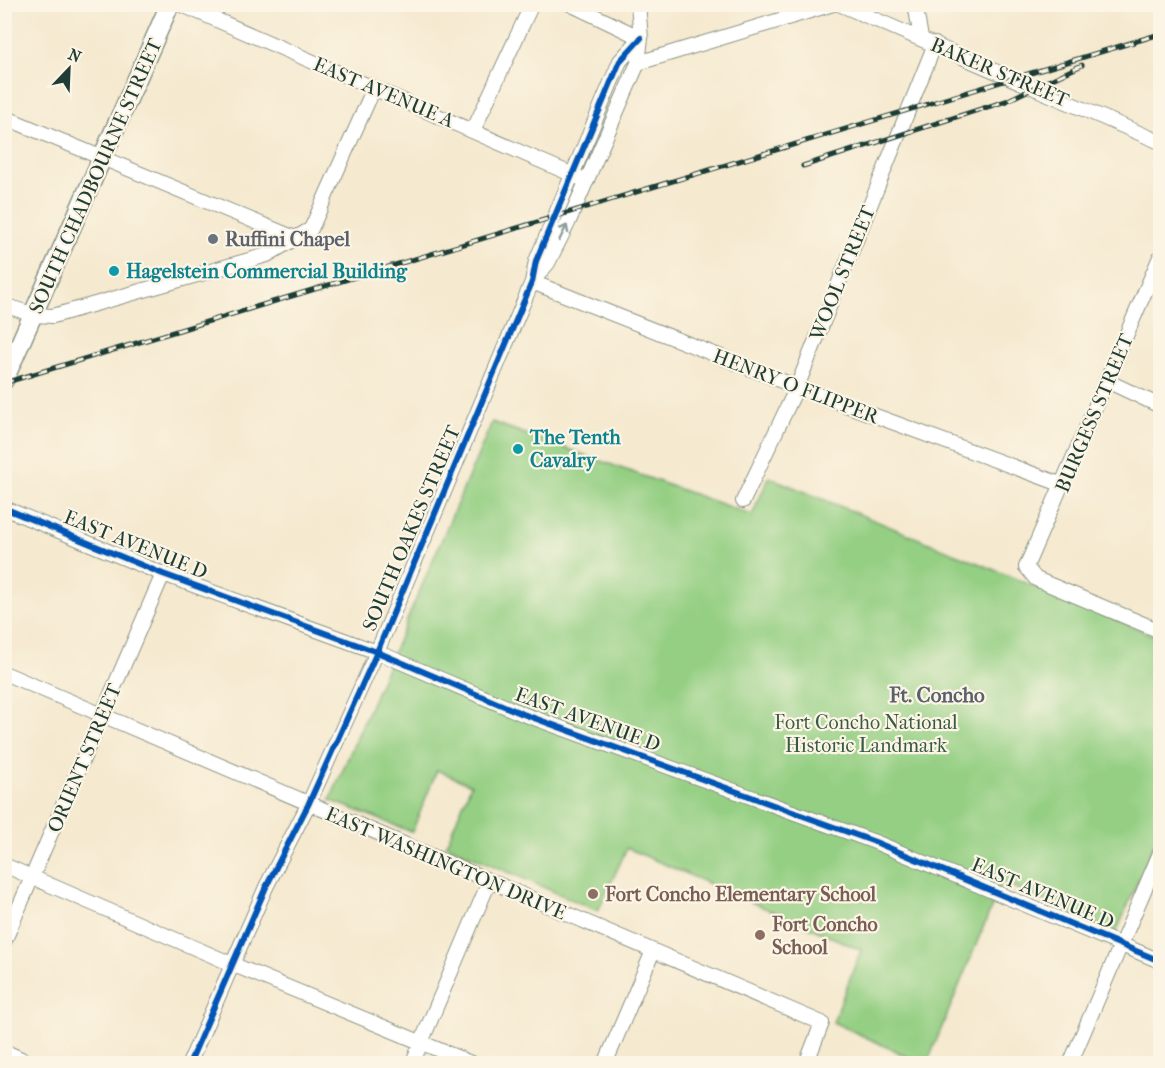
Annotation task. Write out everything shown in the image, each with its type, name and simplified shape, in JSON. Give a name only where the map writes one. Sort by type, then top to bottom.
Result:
[{"type":"main road","name":"SOUTH CHADBOURNE STREET","points":[[4,380],[170,4]]},
{"type":"street","name":"EAST AVENUE A","points":[[180,4],[587,181]]},
{"type":"street","points":[[473,131],[532,4]]},
{"type":"street","points":[[570,4],[641,38]]},
{"type":"street","name":"SOUTH OAKES STREET","points":[[532,282],[548,263],[587,181],[638,63],[641,38],[638,4]]},
{"type":"street","points":[[638,63],[833,4]]},
{"type":"street","name":"BAKER STREET","points":[[839,4],[1161,142]]},
{"type":"street","points":[[915,4],[921,38]]},
{"type":"street","name":"SOUTH OAKES STREET","points":[[189,1064],[234,965],[266,886],[308,805],[376,652],[532,282],[536,261],[620,61],[641,38]]},
{"type":"street","name":"WOOL STREET","points":[[743,501],[797,387],[935,44]]},
{"type":"street","points":[[6,308],[33,315],[53,316],[267,255],[297,239],[311,229],[374,88]]},
{"type":"street","points":[[4,117],[297,239]]},
{"type":"street","name":"BURGESS STREET","points":[[1161,257],[1026,567],[1036,579],[1161,631]]},
{"type":"street","name":"HENRY O FLIPPER","points":[[532,282],[797,387],[1063,485]]},
{"type":"street","points":[[1107,381],[1161,406]]},
{"type":"street","name":"EAST AVENUE D","points":[[4,508],[162,574],[376,652],[523,714],[875,842],[1161,961]]},
{"type":"street","name":"ORIENT STREET","points":[[4,942],[162,574]]},
{"type":"street","name":"EAST WASHINGTON DRIVE","points":[[4,673],[822,1023],[806,1064]]},
{"type":"street","points":[[1070,1064],[1161,853]]},
{"type":"street","points":[[4,865],[234,965],[473,1064]]},
{"type":"street","points":[[412,1064],[489,882]]},
{"type":"street","points":[[605,1064],[653,951]]},
{"type":"street","points":[[4,1051],[32,1064]]},
{"type":"green space","name":"Fort Concho National Historic Landmark","points":[[492,422],[752,515],[769,477],[1160,638],[1160,830],[1116,933],[1002,882],[927,1063],[921,1063],[833,1022],[861,950],[627,848],[598,911],[446,845],[471,785],[437,770],[412,832],[330,800]]},
{"type":"railway","points":[[4,383],[1160,34]]},
{"type":"railway","points":[[803,166],[1006,101],[1082,65]]},
{"type":"cycle path","points":[[189,1064],[266,887],[308,805],[377,652],[532,282],[536,261],[620,61],[641,38]]},
{"type":"cycle path","points":[[4,508],[163,574],[377,652],[523,714],[875,842],[1160,961]]},
{"type":"place","name":"Ruffini Chapel","points":[[213,239]]},
{"type":"place","name":"Hagelstein Commercial Building","points":[[114,271]]},
{"type":"place","name":"The Tenth Cavalry","points":[[518,449]]},
{"type":"place","name":"Fort Concho Elementary School","points":[[593,894]]},
{"type":"place","name":"Fort Concho School","points":[[760,935]]},
{"type":"district","name":"Ft. Concho","points":[[937,695]]}]
